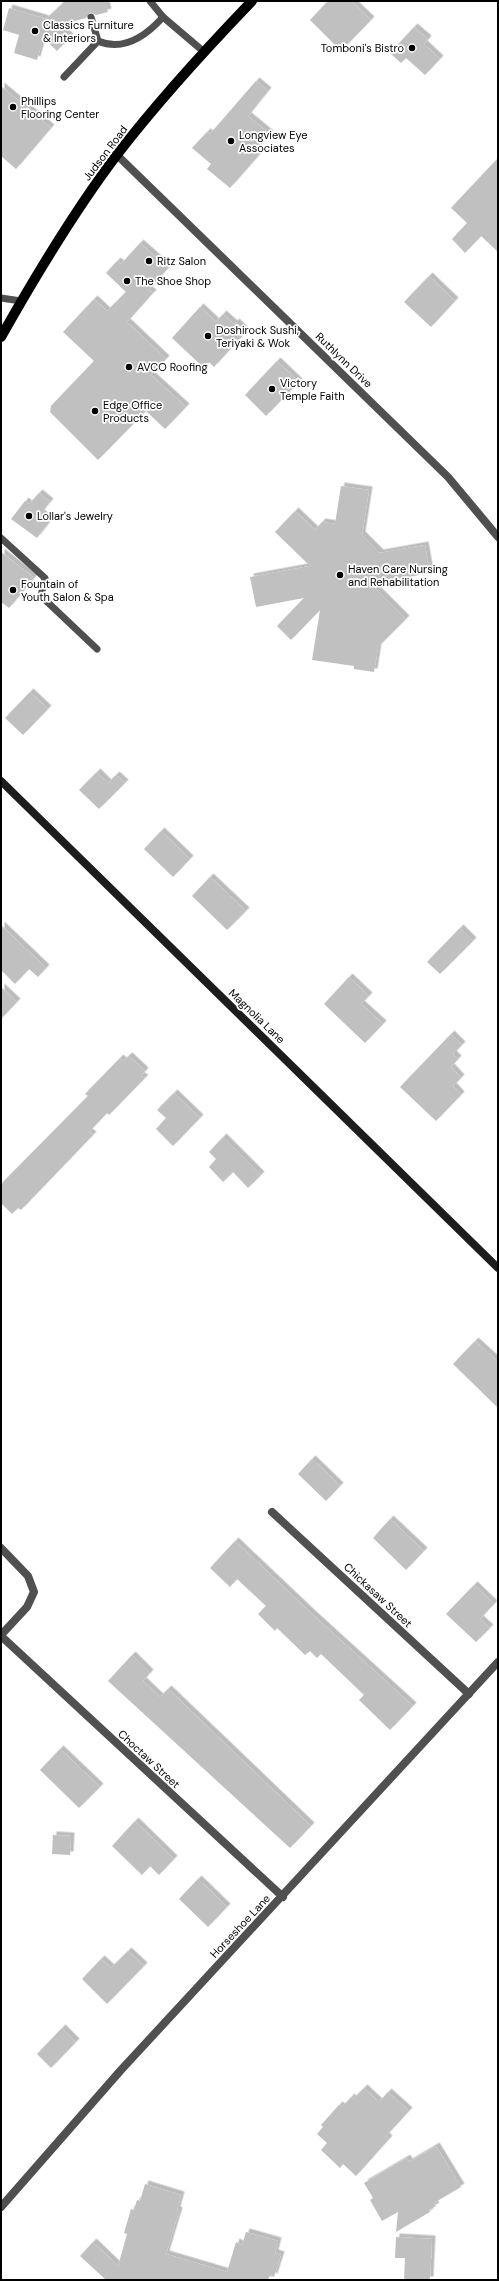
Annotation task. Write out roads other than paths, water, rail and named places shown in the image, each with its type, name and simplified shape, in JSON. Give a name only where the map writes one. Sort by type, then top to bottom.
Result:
[{"type":"main road","name":"Judson Road","points":[[1,337],[21,301],[74,216],[117,155],[203,51],[252,1]]},
{"type":"main road","name":"Magnolia Lane","points":[[1,780],[498,1268]]},
{"type":"street","name":"Ruthlynn Drive","points":[[117,155],[448,477],[498,537]]},
{"type":"street","name":"Chickasaw Street","points":[[272,1512],[469,1694]]},
{"type":"street","points":[[1,1548],[28,1576],[34,1592],[27,1607],[1,1635]]},
{"type":"street","name":"Choctaw Street","points":[[1,1635],[282,1897]]},
{"type":"street","name":"Horseshoe Lane","points":[[1,2207],[121,2070],[498,1662]]},
{"type":"lane","points":[[150,1],[163,17],[203,51]]},
{"type":"lane","points":[[91,16],[98,41],[109,46],[121,45],[145,35],[163,17]]},
{"type":"lane","points":[[64,77],[98,41]]},
{"type":"lane","points":[[1,298],[21,301]]},
{"type":"lane","points":[[1,538],[45,578],[42,596],[97,649]]},
{"type":"place","name":"Classics Furniture & Interiors","points":[[35,31]]},
{"type":"place","name":"Tomboni's Bistro","points":[[412,48]]},
{"type":"place","name":"Phillips Flooring Center","points":[[13,107]]},
{"type":"place","name":"Longview Eye Associates","points":[[231,141]]},
{"type":"place","name":"Ritz Salon","points":[[149,261]]},
{"type":"place","name":"The Shoe Shop","points":[[127,281]]},
{"type":"place","name":"Doshirock Sushi, Teriyaki & Wok","points":[[208,336]]},
{"type":"place","name":"AVCO Roofing","points":[[129,367]]},
{"type":"place","name":"Victory Temple Faith","points":[[272,389]]},
{"type":"place","name":"Edge Office Products","points":[[95,411]]},
{"type":"place","name":"Lollar's Jewelry","points":[[29,516]]},
{"type":"place","name":"Haven Care Nursing and Rehabilitation","points":[[340,575]]},
{"type":"place","name":"Fountain of Youth Salon & Spa","points":[[13,590]]}]
